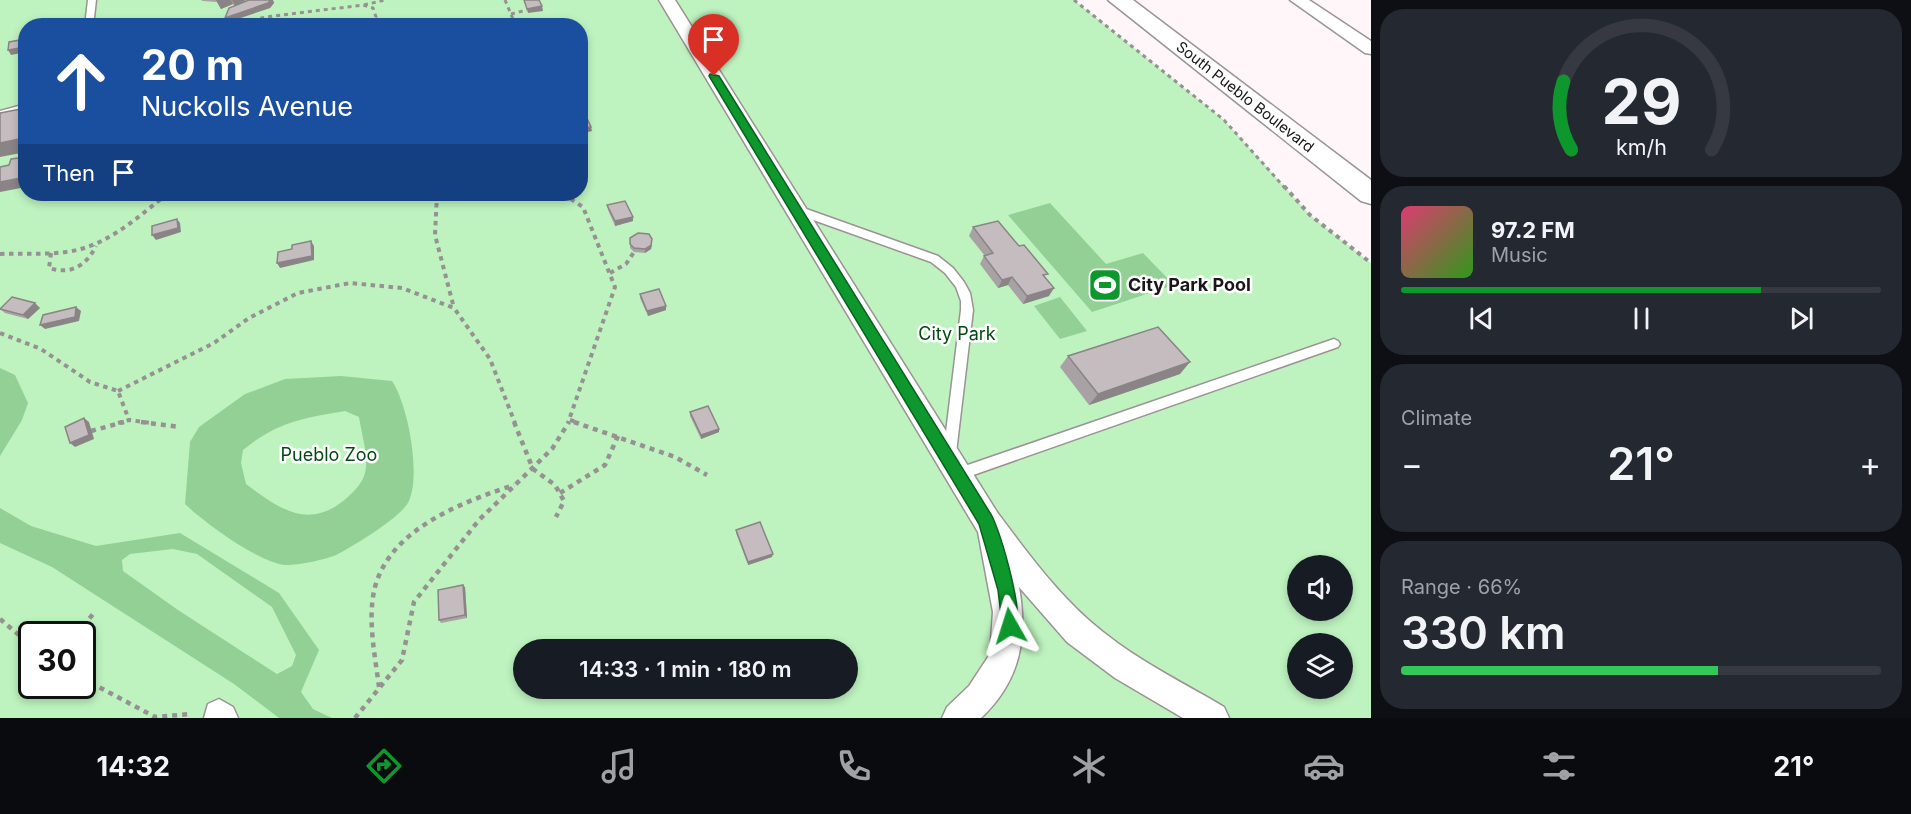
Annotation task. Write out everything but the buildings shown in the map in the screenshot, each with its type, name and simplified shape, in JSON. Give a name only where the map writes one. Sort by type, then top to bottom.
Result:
[{"type":"main road","name":"South Pueblo Boulevard","points":[[1119,0],[1371,194]]},
{"type":"street","points":[[667,0],[987,521],[1047,600],[1078,632],[1140,677],[1213,718]]},
{"type":"street","points":[[1298,0],[1367,43]]},
{"type":"street","points":[[958,718],[991,686],[1007,654],[1010,626],[1006,590],[987,521]]},
{"type":"lane","points":[[90,18],[92,0]]},
{"type":"lane","points":[[0,114],[18,109]]},
{"type":"lane","points":[[795,208],[927,255],[945,265],[965,292],[967,310],[954,466],[1334,344]]},
{"type":"path","points":[[262,18],[385,0]]},
{"type":"path","points":[[505,0],[513,18]]},
{"type":"path","points":[[1074,0],[1224,120],[1310,215],[1371,263]]},
{"type":"path","points":[[363,5],[373,8],[376,18]]},
{"type":"path","points":[[511,14],[527,10]]},
{"type":"path","points":[[0,254],[51,253],[96,245],[121,231],[158,201]]},
{"type":"path","points":[[437,201],[435,235],[454,308],[490,359],[534,469],[555,485],[564,501],[556,517]]},
{"type":"path","points":[[357,716],[402,660],[414,602],[479,520],[552,449],[570,420],[615,287],[592,224],[583,207],[571,201]]},
{"type":"path","points":[[51,253],[49,268],[60,272],[79,269],[91,259],[96,245]]},
{"type":"path","points":[[610,273],[626,264],[634,252]]},
{"type":"path","points":[[0,333],[41,348],[90,382],[118,391],[214,343],[249,318],[298,293],[350,284],[402,288],[454,308]]},
{"type":"path","points":[[118,391],[129,420]]},
{"type":"path","points":[[91,431],[129,420],[180,427]]},
{"type":"path","points":[[570,420],[675,457],[707,475]]},
{"type":"path","points":[[560,493],[604,465],[618,436]]},
{"type":"path","points":[[379,687],[373,643],[375,586],[385,561],[415,532],[469,500],[517,484]]},
{"type":"path","points":[[87,621],[93,614]]},
{"type":"path","points":[[0,619],[18,634]]},
{"type":"path","points":[[96,685],[155,717],[206,712],[220,716]]},
{"type":"green space","name":"City Park","points":[[0,0],[1074,0],[1224,120],[1310,215],[1371,263],[1371,718],[0,718]]},
{"type":"shaded area","name":"City Park Pool","points":[[1050,203],[1106,264],[1143,253],[1174,285],[1092,312],[1008,215]]},
{"type":"shaded area","points":[[1060,297],[1087,331],[1060,339],[1034,306]]},
{"type":"shaded area","points":[[0,368],[15,375],[28,403],[22,420],[0,456]]},
{"type":"shaded area","points":[[341,376],[392,381],[408,422],[414,474],[409,501],[405,508],[376,531],[336,555],[311,562],[286,565],[275,563],[247,550],[185,504],[190,442],[199,427],[245,394],[285,379]],"holes":[[[345,411],[359,417],[365,451],[365,472],[357,487],[337,506],[310,515],[297,513],[272,502],[246,484],[241,463],[243,450],[267,433],[303,419]]]},
{"type":"shaded area","points":[[0,508],[31,526],[96,546],[180,533],[279,593],[319,650],[301,692],[313,709],[332,718],[279,718],[234,684],[52,567],[0,543]],"holes":[[[173,549],[197,554],[272,607],[296,655],[292,666],[277,674],[178,610],[123,571],[122,560],[130,554]]]},
{"type":"place","name":"City Park Pool","points":[[1105,285]]},
{"type":"route","points":[[714,76],[987,521],[1006,590],[1010,626]]},
{"type":"park label","name":"Pueblo Zoo","points":[[329,455]]}]
